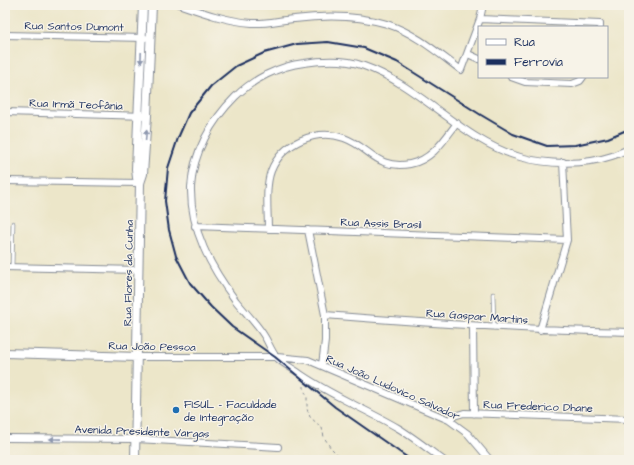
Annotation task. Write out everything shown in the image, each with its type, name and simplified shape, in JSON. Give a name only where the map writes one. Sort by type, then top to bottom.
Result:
[{"type":"street","points":[[143,5],[146,38],[143,116]]},
{"type":"street","points":[[146,38],[152,5]]},
{"type":"street","points":[[181,5],[222,18],[252,23],[295,18],[338,16],[364,19],[387,24],[412,34],[461,70],[480,20],[483,5]]},
{"type":"street","points":[[480,20],[600,25]]},
{"type":"street","name":"Rua Santos Dumont","points":[[5,35],[146,38]]},
{"type":"street","points":[[468,54],[478,59]]},
{"type":"street","points":[[443,460],[398,428],[310,382],[277,357],[263,334],[215,271],[200,241],[195,226],[191,204],[192,175],[203,140],[222,110],[238,94],[257,80],[276,70],[320,60],[341,61],[364,65],[397,81],[456,123],[489,144],[520,157],[551,162],[582,162],[612,156],[629,149]]},
{"type":"street","points":[[515,78],[525,82],[572,84],[580,81],[582,78]]},
{"type":"street","name":"Rua Irmã Teofânia","points":[[5,112],[143,116]]},
{"type":"street","name":"Rua Flores da Cunha","points":[[135,460],[140,174],[143,116]]},
{"type":"street","points":[[268,229],[268,188],[271,172],[279,157],[301,140],[312,136],[329,135],[344,138],[355,143],[376,159],[388,163],[411,164],[432,154],[439,147],[456,123]]},
{"type":"street","points":[[540,330],[567,240],[563,162]]},
{"type":"street","points":[[5,181],[140,183]]},
{"type":"street","name":"Rua Assis Brasil","points":[[195,226],[567,240]]},
{"type":"street","points":[[308,230],[325,314],[325,341],[322,365]]},
{"type":"street","points":[[5,268],[139,270]]},
{"type":"street","name":"Rua Gaspar Martins","points":[[325,314],[494,328],[629,332]]},
{"type":"street","points":[[473,326],[474,414]]},
{"type":"street","name":"Rua João Pessoa","points":[[5,353],[137,357],[298,358]]},
{"type":"street","name":"Rua João Ludovico Salvador","points":[[298,358],[322,365],[449,420],[471,437],[490,460]]},
{"type":"street","name":"Rua Frederico Dhane","points":[[449,420],[457,414],[629,419]]},
{"type":"street","name":"Avenida Presidente Vargas","points":[[5,438],[136,440],[278,447]]},
{"type":"lane","points":[[12,268],[13,223]]},
{"type":"lane","points":[[493,294],[494,328]]},
{"type":"path","points":[[304,388],[307,397],[307,409],[310,417],[322,428],[324,437],[330,447],[338,455],[349,460]]},
{"type":"railway","points":[[411,460],[335,407],[275,357],[232,327],[211,307],[190,283],[176,256],[169,230],[165,201],[168,168],[178,138],[189,113],[211,86],[236,66],[264,53],[297,44],[328,42],[364,48],[397,62],[513,134],[547,146],[575,145],[608,138],[629,129]]},
{"type":"place","name":"FISUL - Faculdade de Integração","points":[[176,410]]}]
